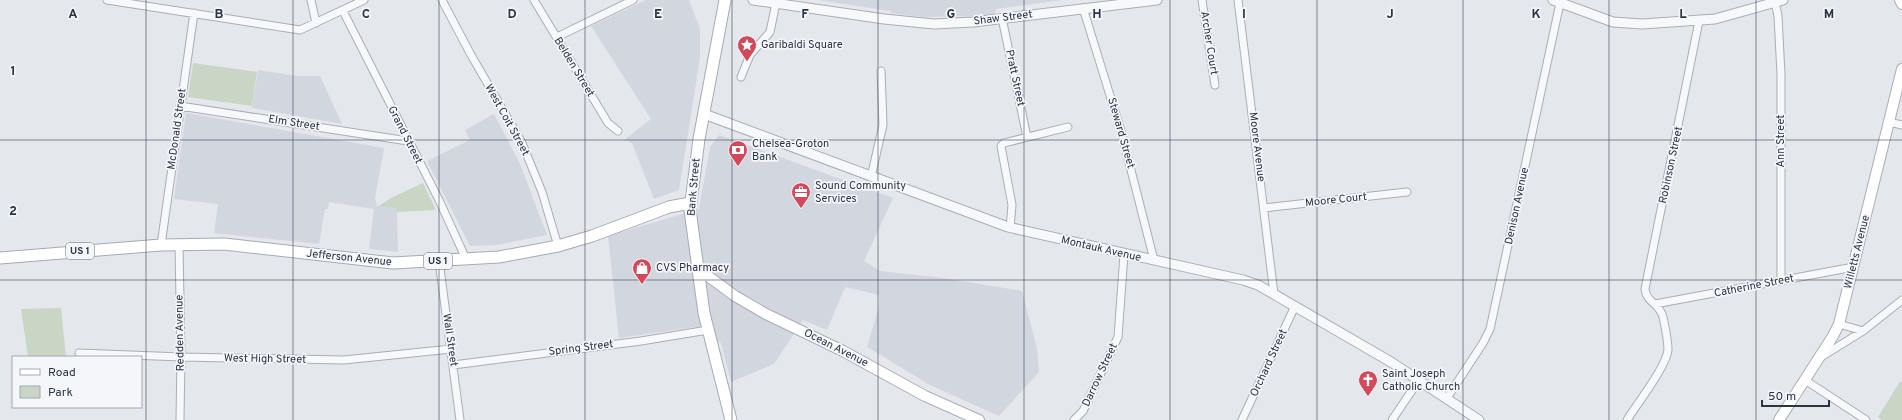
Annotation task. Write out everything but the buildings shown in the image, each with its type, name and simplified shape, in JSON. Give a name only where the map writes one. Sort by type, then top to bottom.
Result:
[{"type":"main road","name":"Bank Street","points":[[725,0],[704,114],[690,203],[697,268],[708,330],[731,420]]},
{"type":"main road","points":[[1900,0],[1902,4]]},
{"type":"main road","name":"Willetts Avenue","points":[[1779,420],[1820,358],[1839,324],[1902,69]]},
{"type":"main road","name":"Jefferson Avenue","points":[[0,258],[161,245],[224,244],[393,263],[499,257],[558,246],[592,236],[669,207],[690,203]]},
{"type":"main road","name":"Ocean Avenue","points":[[697,268],[735,296],[766,314],[837,348],[925,396],[979,420]]},
{"type":"street","points":[[107,0],[300,30],[364,0]]},
{"type":"street","points":[[311,0],[316,23]]},
{"type":"street","name":"West Coit Street","points":[[442,0],[471,55],[522,143],[542,192],[558,246]]},
{"type":"street","name":"Belden Street","points":[[534,0],[608,123],[618,131]]},
{"type":"street","points":[[557,37],[632,0]]},
{"type":"street","name":"Shaw Street","points":[[753,0],[914,23],[953,23],[1157,0]]},
{"type":"street","name":"Archer Court","points":[[1202,0],[1215,85]]},
{"type":"street","name":"Moore Avenue","points":[[1238,0],[1274,294]]},
{"type":"street","points":[[1556,1],[1621,23],[1642,24],[1724,18],[1779,1]]},
{"type":"street","name":"Denison Avenue","points":[[1447,398],[1483,343],[1490,329],[1556,1]]},
{"type":"street","name":"Ann Street","points":[[1779,1],[1778,16],[1781,74],[1781,281]]},
{"type":"street","points":[[740,77],[750,56],[770,32],[776,3]]},
{"type":"street","name":"Steward Street","points":[[1083,8],[1119,124],[1154,260]]},
{"type":"street","name":"Grand Street","points":[[343,11],[446,214],[466,259]]},
{"type":"street","name":"McDonald Street","points":[[161,245],[194,13]]},
{"type":"street","name":"Pratt Street","points":[[1002,18],[1027,138]]},
{"type":"street","name":"Robinson Street","points":[[1627,420],[1667,356],[1667,343],[1662,316],[1655,304],[1648,298],[1645,289],[1699,21]]},
{"type":"street","points":[[871,177],[884,125],[881,71]]},
{"type":"street","name":"Elm Street","points":[[180,106],[408,141]]},
{"type":"street","name":"Montauk Avenue","points":[[704,114],[1010,228],[1244,280],[1295,306],[1419,380],[1479,420]]},
{"type":"street","points":[[1889,122],[1902,125]]},
{"type":"street","points":[[1010,228],[1012,205],[1000,148],[1004,143],[1068,127]]},
{"type":"street","name":"Moore Court","points":[[1264,208],[1407,192]]},
{"type":"street","name":"Redden Avenue","points":[[179,245],[181,357],[180,420]]},
{"type":"street","name":"Darrow Street","points":[[1074,420],[1083,410],[1118,337],[1124,254]]},
{"type":"street","name":"Wall Street","points":[[439,261],[460,420]]},
{"type":"street","name":"Catherine Street","points":[[1655,304],[1854,267]]},
{"type":"street","points":[[1820,358],[1863,331],[1902,300]]},
{"type":"street","name":"Orchard Street","points":[[1242,420],[1295,306]]},
{"type":"street","points":[[1839,324],[1863,331]]},
{"type":"street","name":"Spring Street","points":[[453,365],[641,341],[708,330]]},
{"type":"street","name":"West High Street","points":[[79,353],[181,357],[344,360],[451,349]]},
{"type":"street","points":[[1392,420],[1419,380]]},
{"type":"street","points":[[1805,380],[1866,420]]},
{"type":"shaded area","points":[[646,0],[689,0],[700,29],[700,58],[679,190],[654,199],[632,143],[624,140],[651,119],[591,26]]},
{"type":"shaded area","points":[[818,0],[1062,0],[996,9],[995,14],[978,16],[923,17],[890,13],[891,11]]},
{"type":"shaded area","points":[[258,70],[297,76],[320,76],[342,124],[252,108]]},
{"type":"shaded area","points":[[186,113],[384,148],[375,198],[377,207],[395,208],[397,212],[398,252],[369,249],[374,209],[329,202],[328,209],[325,209],[319,244],[214,233],[218,204],[174,199]]},
{"type":"shaded area","points":[[494,114],[520,164],[547,235],[497,245],[470,246],[427,161],[470,140],[465,130]]},
{"type":"shaded area","points":[[719,135],[893,198],[864,261],[880,271],[943,278],[1022,291],[1037,349],[1039,372],[999,416],[930,385],[867,347],[879,307],[879,295],[845,287],[827,330],[803,320],[774,364],[731,382],[721,343],[695,327],[619,338],[608,236],[699,209],[710,147]]},
{"type":"green space","points":[[193,63],[257,72],[252,106],[188,97]]},
{"type":"green space","points":[[423,183],[436,210],[397,212],[395,208],[377,207],[391,198]]},
{"type":"green space","points":[[61,308],[66,356],[28,356],[21,309]]},
{"type":"green space","points":[[1902,381],[1902,420],[1882,420],[1878,417],[1899,383]]},
{"type":"place","name":"Garibaldi Square","points":[[747,62]]},
{"type":"place","name":"Chelsea-Groton Bank","points":[[738,167]]},
{"type":"place","name":"Sound Community Services","points":[[801,209]]},
{"type":"place","name":"CVS Pharmacy","points":[[642,285]]},
{"type":"place","name":"Saint Joseph Catholic Church","points":[[1368,397]]}]
